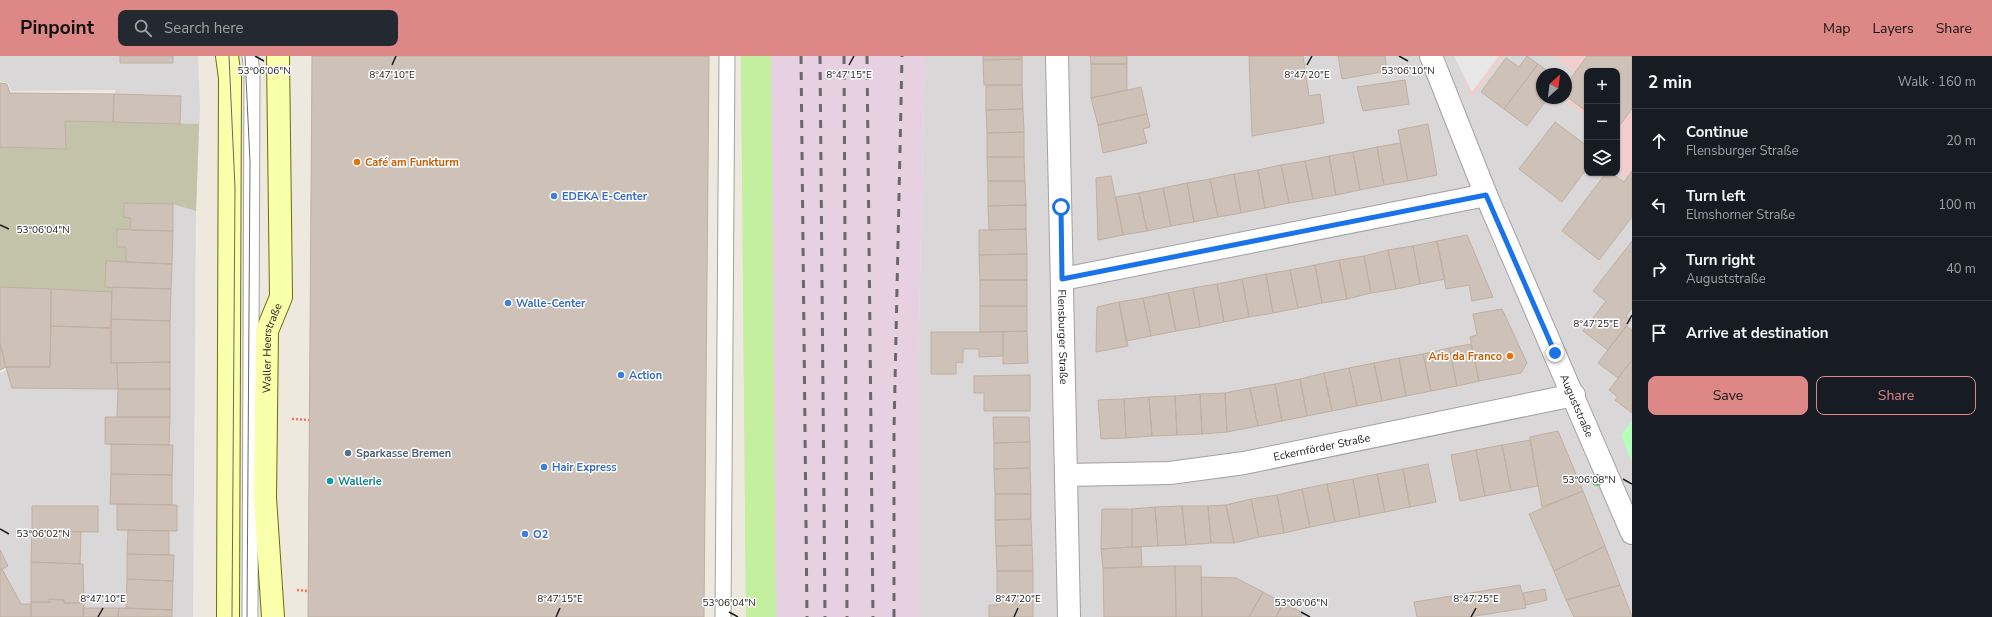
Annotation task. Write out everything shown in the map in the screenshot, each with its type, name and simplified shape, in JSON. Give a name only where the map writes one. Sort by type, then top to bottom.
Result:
[{"type":"main road","points":[[228,56],[230,78],[228,617]]},
{"type":"main road","name":"Waller Heerstraße","points":[[274,617],[265,498],[267,331],[281,297],[278,56]]},
{"type":"street","name":"Flensburger Straße","points":[[1057,56],[1069,617]]},
{"type":"street","name":"Auguststraße","points":[[1431,56],[1486,195],[1574,395],[1632,533]]},
{"type":"street","points":[[1062,279],[1486,195]]},
{"type":"street","name":"Eckernförder Straße","points":[[1066,475],[1170,473],[1244,463],[1574,395]]},
{"type":"lane","points":[[250,56],[252,74],[250,617]]},
{"type":"lane","points":[[723,617],[727,56]]},
{"type":"shaded area","points":[[0,56],[198,56],[200,108],[196,211],[193,617],[0,617],[0,373],[5,371],[59,205],[111,201],[115,90],[11,91],[8,83],[0,81]]},
{"type":"shaded area","points":[[741,56],[925,56],[918,372],[918,617],[746,617]]},
{"type":"shaded area","points":[[925,56],[1455,56],[1472,98],[1503,56],[1554,56],[1570,68],[1536,68],[1536,104],[1569,104],[1584,115],[1584,176],[1620,176],[1620,174],[1632,183],[1632,617],[918,617],[918,372]]},
{"type":"shaded area","points":[[1454,56],[1499,56],[1472,92]]},
{"type":"shaded area","points":[[1455,56],[1503,56],[1472,98]]},
{"type":"shaded area","points":[[1554,56],[1632,56],[1632,183],[1620,174],[1620,68],[1584,68],[1584,115],[1569,104],[1572,104],[1572,76],[1575,72],[1572,68],[1570,68]]},
{"type":"shaded area","points":[[65,121],[199,124],[196,211],[173,204],[124,203],[124,217],[131,218],[130,230],[117,230],[117,247],[126,247],[126,262],[106,262],[105,287],[112,287],[112,292],[0,287],[0,147],[66,149]]},
{"type":"green space","points":[[741,56],[771,56],[776,617],[746,617]]},
{"type":"green space","points":[[1632,421],[1632,463],[1621,435]]},
{"type":"building","points":[[120,56],[173,56],[173,63],[120,63]]},
{"type":"building","name":"Walle-Center","points":[[312,56],[709,56],[704,617],[308,617]]},
{"type":"building","points":[[983,56],[1022,56],[1022,59],[983,60]]},
{"type":"building","points":[[1090,56],[1127,56],[1127,64],[1091,64]]},
{"type":"building","points":[[1249,56],[1303,56],[1309,96],[1320,94],[1324,123],[1252,136]]},
{"type":"building","points":[[1338,56],[1385,56],[1387,71],[1342,79]]},
{"type":"building","points":[[1527,56],[1538,64],[1504,109],[1481,92],[1506,58],[1519,67]]},
{"type":"building","points":[[1587,56],[1632,56],[1632,109],[1620,125],[1620,68],[1584,68],[1584,110],[1572,101],[1572,77]]},
{"type":"building","points":[[1022,59],[1022,85],[984,85],[983,60]]},
{"type":"building","points":[[1091,64],[1127,64],[1127,90],[1091,98]]},
{"type":"building","points":[[1538,64],[1544,68],[1536,68],[1536,104],[1544,104],[1527,126],[1504,109]]},
{"type":"building","points":[[1405,80],[1409,104],[1363,111],[1357,87]]},
{"type":"building","points":[[0,83],[7,84],[10,93],[114,94],[113,122],[65,121],[66,149],[0,147]]},
{"type":"building","points":[[986,85],[1022,85],[1023,109],[986,110]]},
{"type":"building","points":[[1141,87],[1147,114],[1098,125],[1091,98]]},
{"type":"building","points":[[114,94],[181,96],[180,124],[113,122]]},
{"type":"building","points":[[1023,109],[1024,132],[987,133],[986,110]]},
{"type":"building","points":[[1147,114],[1150,127],[1143,129],[1147,143],[1103,153],[1098,125]]},
{"type":"building","points":[[1555,122],[1584,144],[1584,172],[1562,202],[1519,169]]},
{"type":"building","points":[[1428,124],[1437,175],[1408,181],[1398,130]]},
{"type":"building","points":[[1024,132],[1024,157],[987,157],[987,133]]},
{"type":"building","points":[[1400,143],[1408,181],[1384,185],[1377,147]]},
{"type":"building","points":[[1377,147],[1384,185],[1360,190],[1353,152]]},
{"type":"building","points":[[1353,152],[1360,190],[1336,195],[1329,156]]},
{"type":"building","points":[[1329,156],[1336,195],[1313,199],[1305,161]]},
{"type":"building","points":[[987,157],[1024,157],[1025,181],[988,181]]},
{"type":"building","points":[[1305,161],[1313,199],[1289,203],[1281,165]]},
{"type":"building","points":[[1281,165],[1289,203],[1265,208],[1258,170]]},
{"type":"building","points":[[1258,170],[1265,208],[1241,213],[1234,174]]},
{"type":"building","points":[[1632,171],[1632,217],[1599,260],[1562,231],[1604,176],[1615,176],[1624,182]]},
{"type":"building","points":[[1234,174],[1241,213],[1218,217],[1210,179]]},
{"type":"building","points":[[1111,176],[1123,235],[1098,240],[1096,178]]},
{"type":"building","points":[[1210,179],[1218,217],[1194,222],[1187,183]]},
{"type":"building","points":[[988,181],[1025,181],[1026,205],[988,206]]},
{"type":"building","points":[[1187,183],[1194,222],[1171,226],[1163,188]]},
{"type":"building","points":[[1163,188],[1171,226],[1147,231],[1139,193]]},
{"type":"building","points":[[1139,193],[1147,231],[1123,235],[1116,197]]},
{"type":"building","points":[[124,203],[173,204],[173,231],[130,230],[131,218],[124,217]]},
{"type":"building","points":[[1026,205],[1026,229],[989,230],[988,206]]},
{"type":"building","points":[[117,229],[173,231],[172,264],[126,262],[126,247],[117,247]]},
{"type":"building","points":[[1026,229],[1027,254],[979,255],[979,230]]},
{"type":"building","points":[[1467,235],[1493,297],[1472,301],[1469,285],[1446,289],[1437,241]]},
{"type":"building","points":[[1437,241],[1445,279],[1420,284],[1413,246]]},
{"type":"building","points":[[1632,241],[1632,308],[1626,316],[1631,320],[1608,350],[1583,331],[1606,301],[1593,291]]},
{"type":"building","points":[[1413,246],[1420,284],[1396,289],[1388,250]]},
{"type":"building","points":[[1388,250],[1396,289],[1371,293],[1364,256]]},
{"type":"building","points":[[1027,254],[1027,280],[980,280],[979,255]]},
{"type":"building","points":[[1364,256],[1371,293],[1347,299],[1339,260]]},
{"type":"building","points":[[1339,260],[1347,299],[1322,303],[1315,265]]},
{"type":"building","points":[[106,261],[172,264],[171,289],[105,287]]},
{"type":"building","points":[[1315,265],[1322,303],[1298,308],[1290,270]]},
{"type":"building","points":[[1290,270],[1298,308],[1273,313],[1266,274]]},
{"type":"building","points":[[1266,274],[1273,313],[1249,317],[1242,279]]},
{"type":"building","points":[[1242,279],[1249,317],[1224,322],[1217,284]]},
{"type":"building","points":[[980,280],[1027,280],[1027,306],[980,306]]},
{"type":"building","points":[[1217,284],[1224,322],[1200,327],[1193,288]]},
{"type":"building","points":[[0,287],[51,289],[50,367],[6,367],[0,343]]},
{"type":"building","points":[[112,287],[171,289],[170,321],[111,319]]},
{"type":"building","points":[[1193,288],[1200,327],[1176,331],[1168,293]]},
{"type":"building","points":[[51,289],[112,292],[111,328],[51,326]]},
{"type":"building","points":[[1168,293],[1176,331],[1151,336],[1143,298]]},
{"type":"building","points":[[1143,298],[1151,336],[1126,341],[1119,302]]},
{"type":"building","points":[[1119,302],[1128,346],[1096,352],[1097,307]]},
{"type":"building","points":[[980,306],[1027,306],[1027,331],[980,332]]},
{"type":"building","points":[[1502,309],[1527,363],[1521,373],[1479,381],[1470,337],[1477,335],[1473,314]]},
{"type":"building","points":[[111,319],[170,321],[170,362],[111,363]]},
{"type":"building","points":[[51,326],[111,328],[111,363],[117,363],[118,389],[12,388],[6,367],[50,367]]},
{"type":"building","points":[[1626,326],[1632,330],[1632,360],[1618,378],[1598,363]]},
{"type":"building","points":[[1027,331],[1028,363],[1003,364],[1003,332]]},
{"type":"building","points":[[931,332],[1003,332],[1003,356],[979,357],[979,349],[963,349],[963,363],[956,362],[956,374],[931,374]]},
{"type":"building","points":[[0,343],[6,367],[0,370]]},
{"type":"building","points":[[1471,344],[1479,381],[1457,386],[1449,348]]},
{"type":"building","points":[[1449,348],[1457,386],[1431,391],[1423,354]]},
{"type":"building","points":[[1423,354],[1431,391],[1406,396],[1399,358]]},
{"type":"building","points":[[1399,358],[1406,396],[1382,401],[1374,363]]},
{"type":"building","points":[[1632,360],[1632,413],[1615,400],[1618,397],[1609,390]]},
{"type":"building","points":[[170,362],[170,389],[118,389],[117,363]]},
{"type":"building","points":[[1374,363],[1382,401],[1357,406],[1349,368]]},
{"type":"building","points":[[1349,368],[1357,406],[1332,411],[1324,373]]},
{"type":"building","points":[[1324,373],[1332,411],[1307,416],[1300,379]]},
{"type":"building","points":[[1030,375],[1030,411],[984,411],[984,393],[974,393],[974,376]]},
{"type":"building","points":[[1300,379],[1307,416],[1282,421],[1275,384]]},
{"type":"building","points":[[1275,384],[1282,421],[1258,426],[1250,388]]},
{"type":"building","points":[[1250,388],[1258,426],[1227,432],[1225,393]]},
{"type":"building","points":[[118,389],[170,389],[170,417],[117,417]]},
{"type":"building","points":[[1225,393],[1227,432],[1202,434],[1200,394]]},
{"type":"building","points":[[1200,394],[1202,434],[1177,435],[1175,396]]},
{"type":"building","points":[[1175,396],[1177,435],[1152,436],[1149,397]]},
{"type":"building","points":[[1149,397],[1152,436],[1126,438],[1124,399]]},
{"type":"building","points":[[1124,399],[1126,438],[1101,439],[1098,400]]},
{"type":"building","points":[[105,417],[170,417],[169,445],[105,444]]},
{"type":"building","points":[[993,417],[1029,417],[1030,442],[994,443]]},
{"type":"building","points":[[1558,431],[1583,491],[1542,507],[1530,437]]},
{"type":"building","points":[[1530,440],[1538,486],[1511,491],[1502,445]]},
{"type":"building","points":[[1030,442],[1030,468],[994,469],[994,443]]},
{"type":"building","points":[[111,444],[173,445],[172,475],[111,474]]},
{"type":"building","points":[[1502,445],[1511,491],[1485,496],[1476,450]]},
{"type":"building","points":[[1476,450],[1485,496],[1460,501],[1451,455]]},
{"type":"building","points":[[1428,464],[1436,502],[1410,507],[1403,469]]},
{"type":"building","points":[[1030,468],[1031,494],[995,494],[994,469]]},
{"type":"building","points":[[1403,469],[1410,507],[1385,512],[1377,474]]},
{"type":"building","points":[[111,474],[172,475],[172,505],[110,504]]},
{"type":"building","points":[[1377,474],[1385,512],[1360,517],[1353,479]]},
{"type":"building","points":[[1353,479],[1360,517],[1335,522],[1327,484]]},
{"type":"building","points":[[1327,484],[1335,522],[1310,527],[1302,489]]},
{"type":"building","points":[[1302,489],[1310,527],[1284,533],[1277,495]]},
{"type":"building","points":[[1583,491],[1605,546],[1554,571],[1529,514]]},
{"type":"building","points":[[995,494],[1031,494],[1031,519],[995,520]]},
{"type":"building","points":[[1277,495],[1284,533],[1259,537],[1251,499]]},
{"type":"building","points":[[1251,499],[1259,537],[1234,543],[1226,505]]},
{"type":"building","points":[[117,504],[177,505],[177,531],[117,530]]},
{"type":"building","points":[[1226,505],[1234,543],[1211,543],[1208,506]]},
{"type":"building","points":[[32,506],[98,506],[98,532],[32,531]]},
{"type":"building","points":[[1182,506],[1208,506],[1211,543],[1186,545]]},
{"type":"building","points":[[1182,506],[1186,545],[1158,546],[1155,507]]},
{"type":"building","points":[[1155,507],[1158,546],[1132,547],[1132,509]]},
{"type":"building","points":[[1102,509],[1132,509],[1132,547],[1101,549]]},
{"type":"building","points":[[1031,519],[1032,545],[996,546],[995,520]]},
{"type":"building","points":[[128,530],[169,531],[169,555],[127,554]]},
{"type":"building","points":[[32,531],[81,532],[80,564],[31,562]]},
{"type":"building","points":[[1032,545],[1033,571],[997,571],[996,546]]},
{"type":"building","points":[[1605,546],[1620,585],[1566,600],[1554,571]]},
{"type":"building","points":[[1141,547],[1142,567],[1103,568],[1101,549]]},
{"type":"building","points":[[0,550],[8,566],[0,570]]},
{"type":"building","points":[[127,554],[174,555],[173,581],[127,579]]},
{"type":"building","points":[[31,562],[83,564],[84,603],[64,603],[64,600],[49,599],[50,602],[31,602]]},
{"type":"building","points":[[1175,566],[1176,617],[1104,617],[1103,568]]},
{"type":"building","points":[[1175,566],[1201,566],[1202,617],[1176,617]]},
{"type":"building","points":[[2,569],[21,604],[31,604],[31,617],[0,617],[0,570]]},
{"type":"building","points":[[997,571],[1033,571],[1033,597],[997,597]]},
{"type":"building","points":[[1201,577],[1236,578],[1263,592],[1249,617],[1202,617]]},
{"type":"building","points":[[127,579],[173,581],[172,610],[126,608]]},
{"type":"building","points":[[1520,585],[1526,608],[1469,617],[1417,617],[1414,602]]},
{"type":"building","points":[[1620,585],[1632,617],[1574,617],[1566,600]]},
{"type":"building","points":[[1545,589],[1547,600],[1526,605],[1523,593]]},
{"type":"building","points":[[1263,592],[1283,603],[1276,617],[1249,617]]},
{"type":"building","points":[[997,597],[1033,597],[1033,617],[989,617],[989,605],[997,605]]},
{"type":"building","points":[[49,599],[64,600],[64,603],[84,603],[83,617],[31,617],[31,602],[50,602]]},
{"type":"building","points":[[1283,603],[1303,613],[1301,617],[1276,617]]},
{"type":"building","points":[[83,608],[119,608],[118,617],[83,617]]},
{"type":"building","points":[[119,608],[172,610],[172,617],[118,617]]},
{"type":"tram line","points":[[229,56],[235,188],[232,617]]},
{"type":"tram line","points":[[245,56],[250,162],[247,617]]},
{"type":"railway","points":[[801,56],[807,617]]},
{"type":"railway","points":[[820,56],[825,617]]},
{"type":"railway","points":[[844,56],[847,617]]},
{"type":"railway","points":[[867,56],[873,617]]},
{"type":"railway","points":[[894,617],[894,429],[902,56]]},
{"type":"place","name":"Café am Funkturm","points":[[357,162]]},
{"type":"place","name":"EDEKA E-Center","points":[[554,196]]},
{"type":"place","name":"Walle-Center","points":[[508,303]]},
{"type":"place","name":"Aris da Franco","points":[[1510,356]]},
{"type":"place","name":"Action","points":[[621,375]]},
{"type":"place","name":"Sparkasse Bremen","points":[[348,453]]},
{"type":"place","name":"Hair Express","points":[[544,467]]},
{"type":"place","name":"Wallerie","points":[[330,481]]},
{"type":"place","name":"O2","points":[[525,534]]},
{"type":"route","points":[[1061,207],[1062,279],[1486,195],[1555,353]]}]
